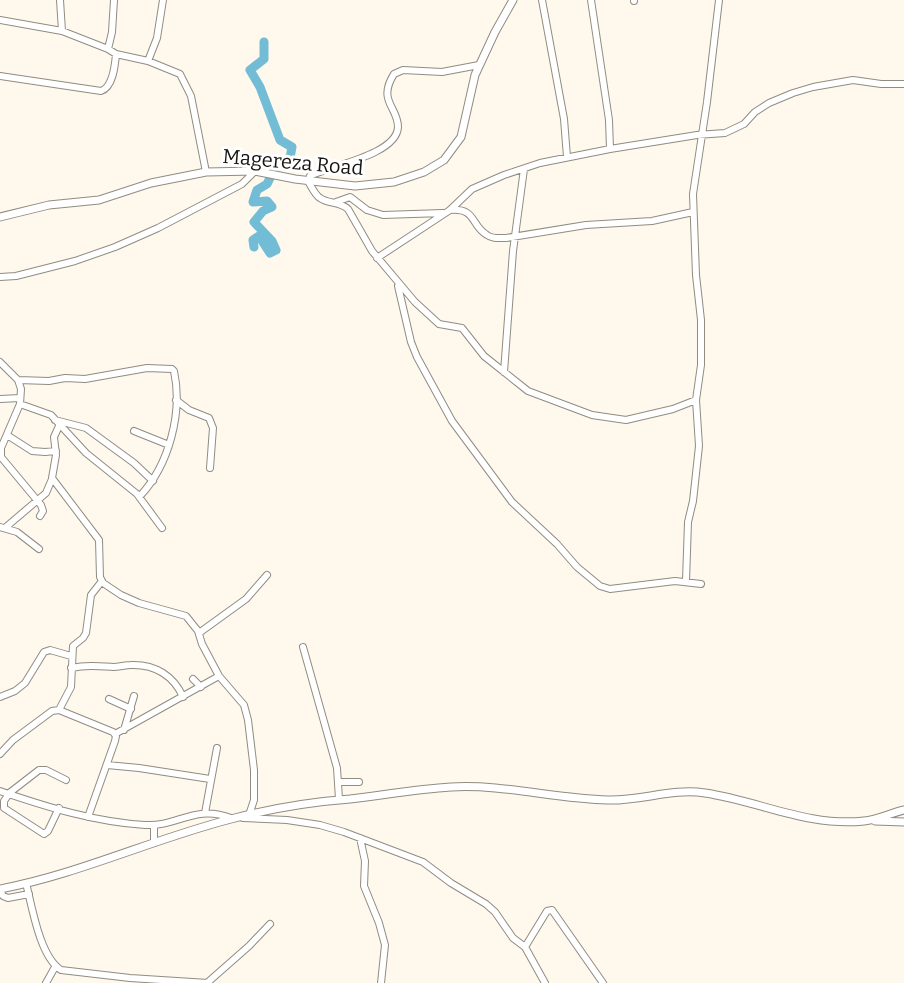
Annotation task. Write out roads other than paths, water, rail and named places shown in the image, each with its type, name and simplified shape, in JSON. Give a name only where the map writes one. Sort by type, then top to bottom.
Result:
[{"type":"street","points":[[60,0],[62,31]]},
{"type":"street","points":[[108,49],[112,32],[114,0]]},
{"type":"street","points":[[148,61],[159,29],[163,0]]},
{"type":"street","name":"Magereza Road","points":[[0,217],[49,205],[99,200],[151,183],[206,172],[255,171],[308,181],[355,186],[411,178],[435,167],[452,151],[461,137],[468,100],[479,65],[513,0]]},
{"type":"street","points":[[542,0],[564,119],[567,157]]},
{"type":"street","points":[[591,0],[609,120],[610,149]]},
{"type":"street","points":[[686,581],[688,522],[693,501],[699,446],[696,400],[701,355],[693,212],[695,177],[707,102],[719,0]]},
{"type":"street","points":[[0,20],[62,31],[116,54],[148,61],[176,71],[184,79],[190,96],[206,172]]},
{"type":"street","points":[[0,76],[21,77],[101,91],[110,84],[116,54]]},
{"type":"street","points":[[479,65],[442,72],[403,70],[395,73],[388,92],[388,103],[398,127],[392,140],[350,164],[312,175],[308,181],[320,198],[336,202],[351,212],[377,258],[397,283],[439,324],[462,328],[484,356],[534,394],[592,415],[626,420],[673,409],[696,400]]},
{"type":"street","points":[[377,258],[447,212],[477,186],[524,169],[567,157],[610,149],[733,131],[769,103],[813,87],[853,80],[904,84]]},
{"type":"street","points":[[504,372],[514,238],[524,169]]},
{"type":"street","points":[[0,277],[15,276],[75,261],[115,247],[158,228],[242,184],[255,171]]},
{"type":"street","points":[[336,202],[350,197],[367,210],[383,215],[460,210],[468,212],[484,233],[490,237],[514,238],[586,225],[652,221],[693,212]]},
{"type":"street","points":[[397,283],[411,342],[452,422],[512,502],[557,544],[577,567],[604,588],[622,589],[675,581],[700,584]]},
{"type":"street","points":[[0,362],[18,380],[20,401],[1,448],[1,457],[37,500],[43,510],[40,516]]},
{"type":"street","points":[[18,380],[49,381],[65,378],[86,380],[147,368],[172,369],[176,378],[176,400],[169,445],[153,481],[140,496]]},
{"type":"street","points":[[0,399],[20,401],[45,412],[86,453],[140,496],[162,528]]},
{"type":"street","points":[[176,400],[189,410],[211,421],[213,428],[210,468]]},
{"type":"street","points":[[2,528],[47,492],[52,479],[57,423]]},
{"type":"street","points":[[57,423],[86,428],[138,466],[153,481]]},
{"type":"street","points":[[134,431],[169,445]]},
{"type":"street","points":[[7,435],[32,451],[56,451]]},
{"type":"street","points":[[52,479],[99,540],[102,581],[92,595],[86,633],[73,646],[71,687],[59,710]]},
{"type":"street","points":[[2,528],[17,532],[39,549]]},
{"type":"street","points":[[199,633],[246,599],[267,575]]},
{"type":"street","points":[[102,581],[111,590],[140,603],[183,614],[199,633],[202,644],[219,676],[244,705],[249,720],[254,777],[254,800],[249,815]]},
{"type":"street","points":[[303,647],[322,709],[339,782],[339,799]]},
{"type":"street","points":[[0,697],[15,691],[25,683],[44,652],[50,650],[71,656]]},
{"type":"street","points":[[71,668],[84,665],[111,667],[132,664],[149,667],[174,680],[183,697]]},
{"type":"street","points":[[115,734],[219,676]]},
{"type":"street","points":[[193,679],[201,687]]},
{"type":"street","points":[[124,730],[134,696]]},
{"type":"street","points":[[109,699],[131,709]]},
{"type":"street","points":[[0,754],[7,745],[52,711],[59,710],[100,725],[115,734]]},
{"type":"street","points":[[88,817],[115,741],[115,734]]},
{"type":"street","points":[[205,813],[216,748]]},
{"type":"street","points":[[107,765],[210,779]]},
{"type":"street","points":[[59,808],[48,831],[44,834],[2,805],[9,794],[39,770],[66,780]]},
{"type":"street","points":[[339,782],[359,782]]},
{"type":"street","points":[[29,894],[8,898],[3,897],[0,890],[235,818],[339,799],[450,787],[490,786],[551,796],[609,801],[639,799],[668,793],[695,792],[728,797],[811,819],[904,822]]},
{"type":"street","points":[[0,791],[30,802],[88,817],[124,823],[154,825],[205,813],[235,818],[314,824],[360,838],[430,866],[451,883],[491,908],[513,938],[525,947],[545,983]]},
{"type":"street","points":[[867,821],[904,810]]},
{"type":"street","points":[[154,825],[154,843]]},
{"type":"street","points":[[360,838],[365,861],[364,886],[385,945],[386,953],[381,983]]},
{"type":"street","points":[[26,883],[43,945],[56,967],[61,970],[208,983],[270,924]]},
{"type":"street","points":[[525,947],[547,911],[552,910],[603,983]]},
{"type":"street","points":[[46,983],[56,967]]},
{"type":"waterway","points":[[254,247],[253,240],[259,236],[270,253],[276,250],[272,241],[254,222],[263,211],[272,207],[267,201],[253,202],[257,190],[267,184],[278,162],[290,158],[292,147],[280,140],[260,87],[250,70],[264,59],[264,42]]}]
